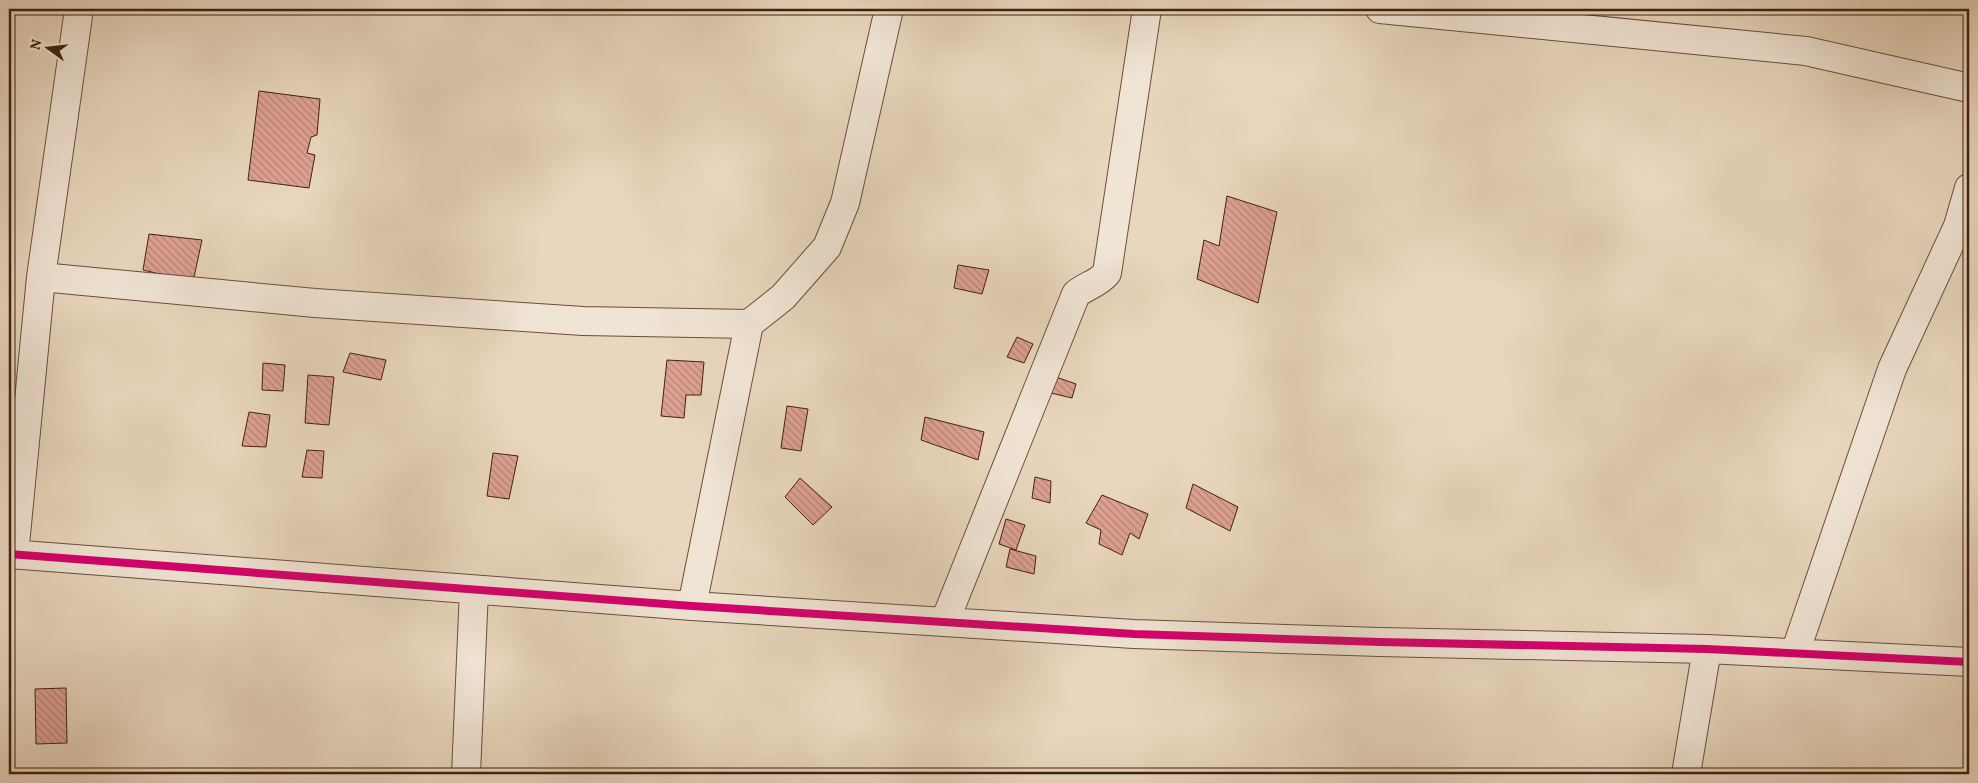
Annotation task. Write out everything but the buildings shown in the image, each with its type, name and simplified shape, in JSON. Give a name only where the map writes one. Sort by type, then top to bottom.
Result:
[{"type":"street","points":[[78,9],[42,277],[11,554],[692,606],[1223,637],[1707,649],[1969,662]]},
{"type":"street","points":[[42,277],[315,303],[584,321],[749,324],[783,297],[827,247],[845,203],[889,9]]},
{"type":"street","points":[[945,621],[1076,294],[1086,286],[1100,282],[1107,273],[1147,9]]},
{"type":"street","points":[[1380,9],[1806,51],[1969,88]]},
{"type":"street","points":[[1795,653],[1892,369],[1958,226],[1969,188]]},
{"type":"street","points":[[692,606],[749,324]]},
{"type":"street","points":[[466,774],[474,590]]},
{"type":"street","points":[[1686,774],[1707,649]]},
{"type":"cycle path","points":[[9,554],[692,606],[1134,634],[1380,642],[1707,649],[1969,662]]}]
